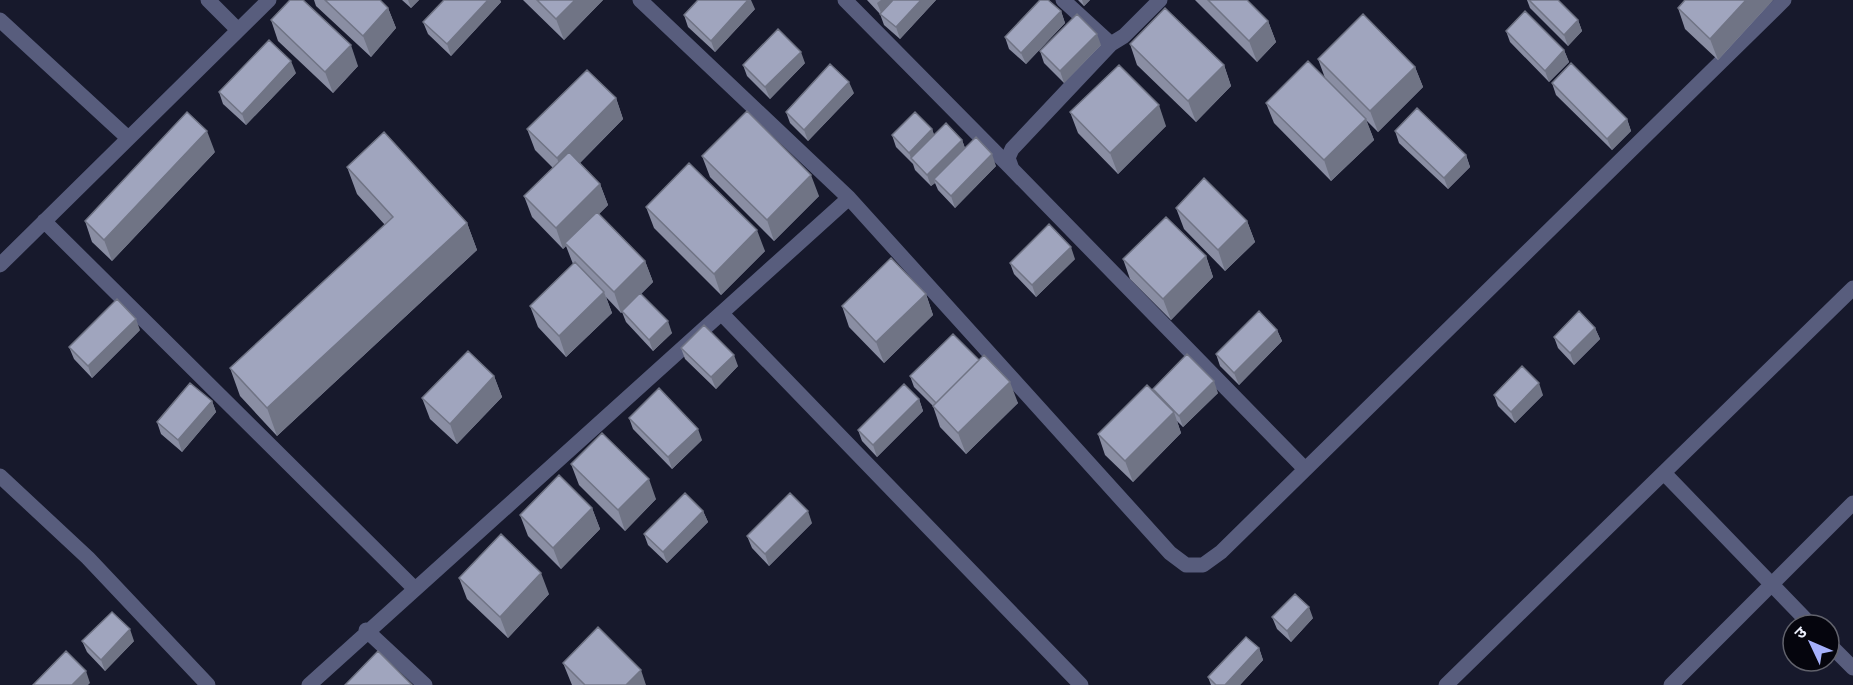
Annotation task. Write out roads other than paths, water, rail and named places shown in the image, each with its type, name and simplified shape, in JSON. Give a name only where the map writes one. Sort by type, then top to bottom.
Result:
[{"type":"street","points":[[208,0],[237,29]]},
{"type":"street","points":[[1,261],[269,0]]},
{"type":"street","points":[[640,0],[849,198],[1170,553],[1186,566],[1203,565],[1221,552],[1784,0]]},
{"type":"street","points":[[845,0],[1305,468]]},
{"type":"street","points":[[1063,0],[1111,44]]},
{"type":"street","points":[[1012,169],[1008,158],[1012,149],[1111,44],[1124,36],[1160,0]]},
{"type":"street","points":[[0,20],[128,138]]},
{"type":"street","points":[[309,685],[366,630],[849,198]]},
{"type":"street","points":[[44,221],[414,588]]},
{"type":"street","points":[[1446,685],[1853,288]]},
{"type":"street","points":[[722,314],[1081,685]]},
{"type":"street","points":[[1664,473],[1799,613]]},
{"type":"street","points":[[0,476],[88,558],[208,685]]},
{"type":"street","points":[[1671,685],[1773,586],[1853,503]]},
{"type":"street","points":[[366,630],[425,685]]},
{"type":"street","points":[[1841,656],[1853,668]]}]
